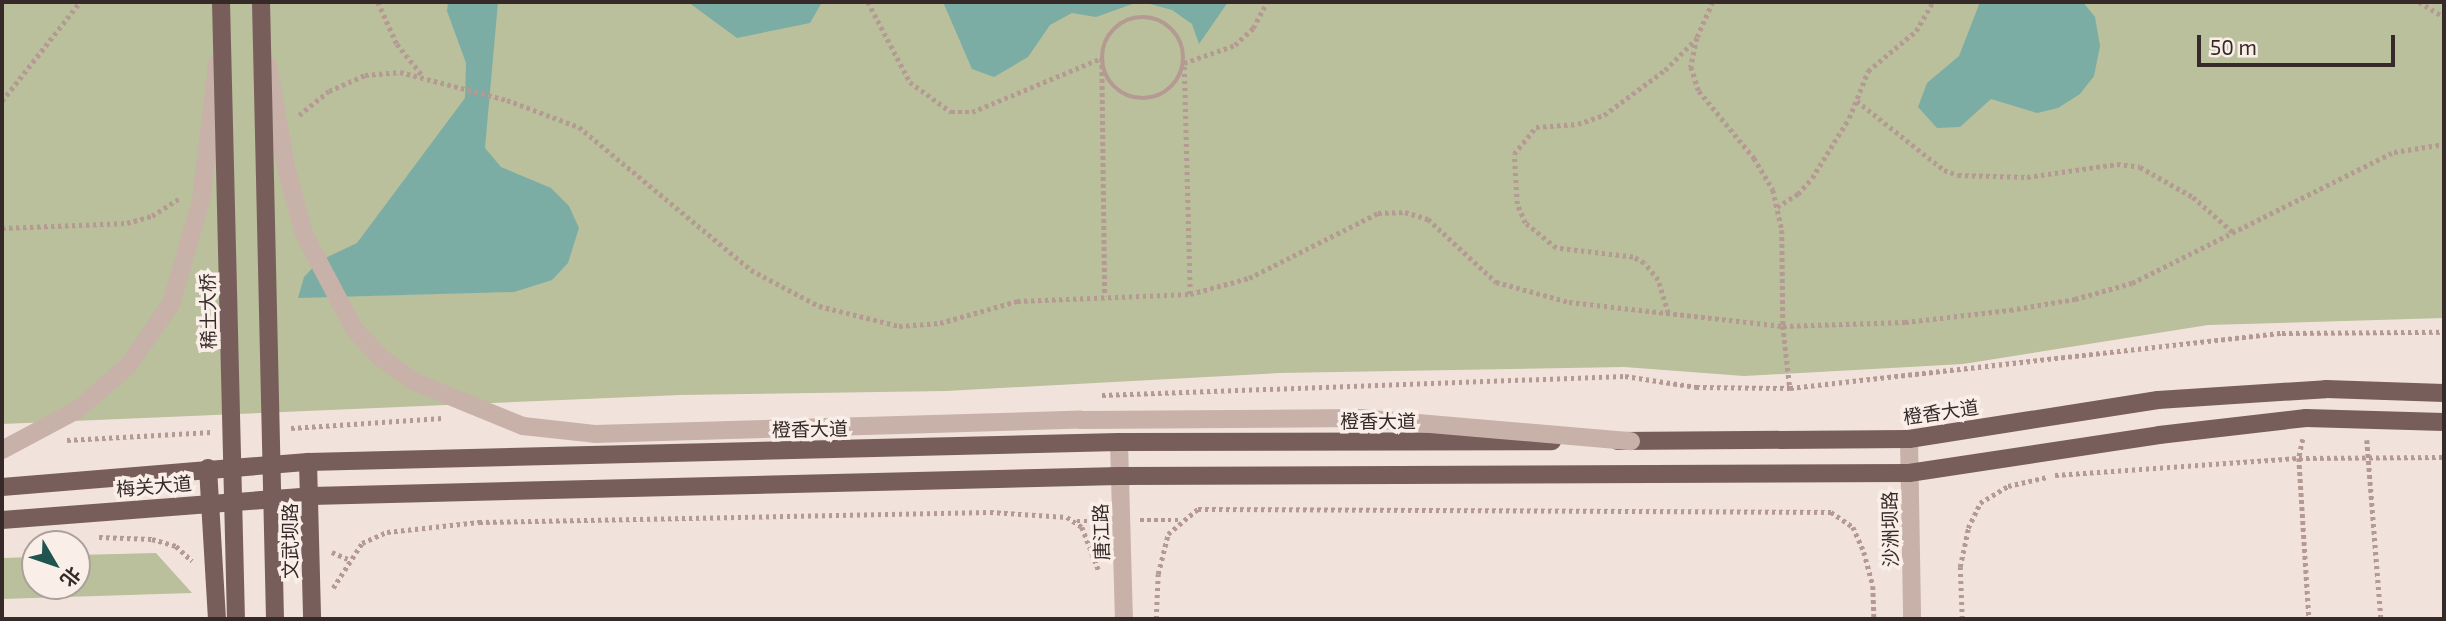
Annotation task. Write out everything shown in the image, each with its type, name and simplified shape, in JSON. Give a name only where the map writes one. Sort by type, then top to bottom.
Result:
[{"type":"main road","name":"稀土大桥","points":[[221,2],[236,619]]},
{"type":"main road","points":[[261,2],[275,619]]},
{"type":"main road","name":"橙香大道","points":[[308,462],[1119,442],[1909,439],[2158,400],[2326,390],[2444,393]]},
{"type":"main road","points":[[311,496],[1119,476],[1909,473],[2159,435],[2306,418],[2444,422]]},
{"type":"main road","name":"梅关大道","points":[[2,487],[208,468],[308,462]]},
{"type":"main road","name":"文武坝路","points":[[308,462],[311,496],[312,619]]},
{"type":"main road","points":[[208,468],[217,619]]},
{"type":"main road","name":"梅关大道","points":[[2,520],[311,496]]},
{"type":"street","points":[[2,450],[77,410],[128,366],[171,304],[201,201],[222,26]]},
{"type":"street","points":[[261,29],[286,167],[304,234],[354,329],[382,358],[415,382],[523,426],[595,434],[1081,419],[1360,418],[1631,441]]},
{"type":"street","name":"沙洲坝路","points":[[1909,439],[1912,619]]},
{"type":"street","name":"唐江路","points":[[1119,442],[1124,619]]},
{"type":"path","points":[[2,101],[80,2]]},
{"type":"path","points":[[378,2],[397,44],[423,76]]},
{"type":"path","points":[[868,2],[910,82],[951,112],[972,112],[1102,58]]},
{"type":"path","points":[[1102,58],[1110,82],[1129,97],[1141,99],[1164,93],[1184,63],[1235,45],[1253,28],[1267,2]]},
{"type":"path","points":[[1713,2],[1697,38],[1691,67],[1699,91],[1754,158],[1773,190],[1782,230],[1783,326],[1790,387]]},
{"type":"path","points":[[1777,207],[1798,194],[1812,178],[1857,101],[1868,71],[1916,31],[1933,2]]},
{"type":"path","points":[[2419,2],[2444,17]]},
{"type":"path","points":[[1105,296],[1102,58],[1111,33],[1120,24],[1146,17],[1170,27],[1179,37],[1184,63],[1190,294]]},
{"type":"path","points":[[1668,313],[1658,280],[1644,263],[1633,257],[1579,254],[1556,248],[1525,223],[1517,204],[1514,154],[1536,127],[1578,124],[1604,115],[1665,70],[1697,38]]},
{"type":"path","points":[[447,85],[507,100],[579,127],[751,270],[819,306],[898,326],[940,323],[1017,301],[1190,294],[1249,278],[1378,213],[1405,212],[1428,219],[1496,282],[1510,289],[1569,302],[1783,326],[1905,322],[2075,299],[2132,283],[2235,234],[2394,152],[2444,144]]},
{"type":"path","points":[[1857,101],[1944,170],[1958,175],[2027,177],[2118,164],[2140,167],[2193,197],[2235,234]]},
{"type":"path","points":[[1088,396],[1625,376],[1696,387],[1790,387],[2282,333],[2444,332]]},
{"type":"path","points":[[283,428],[448,418]]},
{"type":"path","points":[[2306,418],[2300,458],[2309,619]]},
{"type":"path","points":[[2366,418],[2381,619]]},
{"type":"path","points":[[53,439],[216,432]]},
{"type":"path","points":[[1962,619],[1961,567],[1968,528],[1980,503],[2008,486],[2049,476],[2300,458],[2367,455],[2444,457]]},
{"type":"path","points":[[1156,619],[1158,574],[1168,534],[1198,509],[1225,509],[1831,512],[1853,527],[1864,552],[1873,586],[1874,619]]},
{"type":"path","points":[[330,600],[348,559],[362,543],[387,532],[479,522],[990,512],[1067,517],[1076,521],[1086,536],[1100,584]]},
{"type":"path","points":[[96,537],[152,538],[176,546],[194,569]]},
{"type":"green space","points":[[2,2],[2444,2],[2444,318],[2208,325],[1963,364],[1744,376],[1624,367],[1279,373],[946,391],[680,395],[2,424]]},
{"type":"green space","points":[[156,553],[192,593],[91,596],[91,555]]},
{"type":"green space","points":[[21,557],[21,598],[2,599],[2,558]]},
{"type":"water","points":[[448,2],[498,2],[485,148],[501,167],[551,188],[569,206],[579,228],[568,263],[552,280],[514,292],[298,298],[304,277],[319,261],[357,243],[465,98],[466,63],[447,11]]},
{"type":"water","points":[[688,2],[822,2],[810,23],[737,38]]},
{"type":"water","points":[[943,2],[1138,2],[1096,17],[1072,13],[1050,25],[1028,57],[994,77],[972,69]]},
{"type":"water","points":[[1143,2],[1228,2],[1199,44],[1192,24],[1172,10]]},
{"type":"water","points":[[1980,2],[2083,2],[2095,17],[2100,46],[2094,76],[2080,94],[2058,108],[2037,113],[1991,99],[1960,127],[1937,128],[1918,107],[1927,83],[1959,56]]}]
